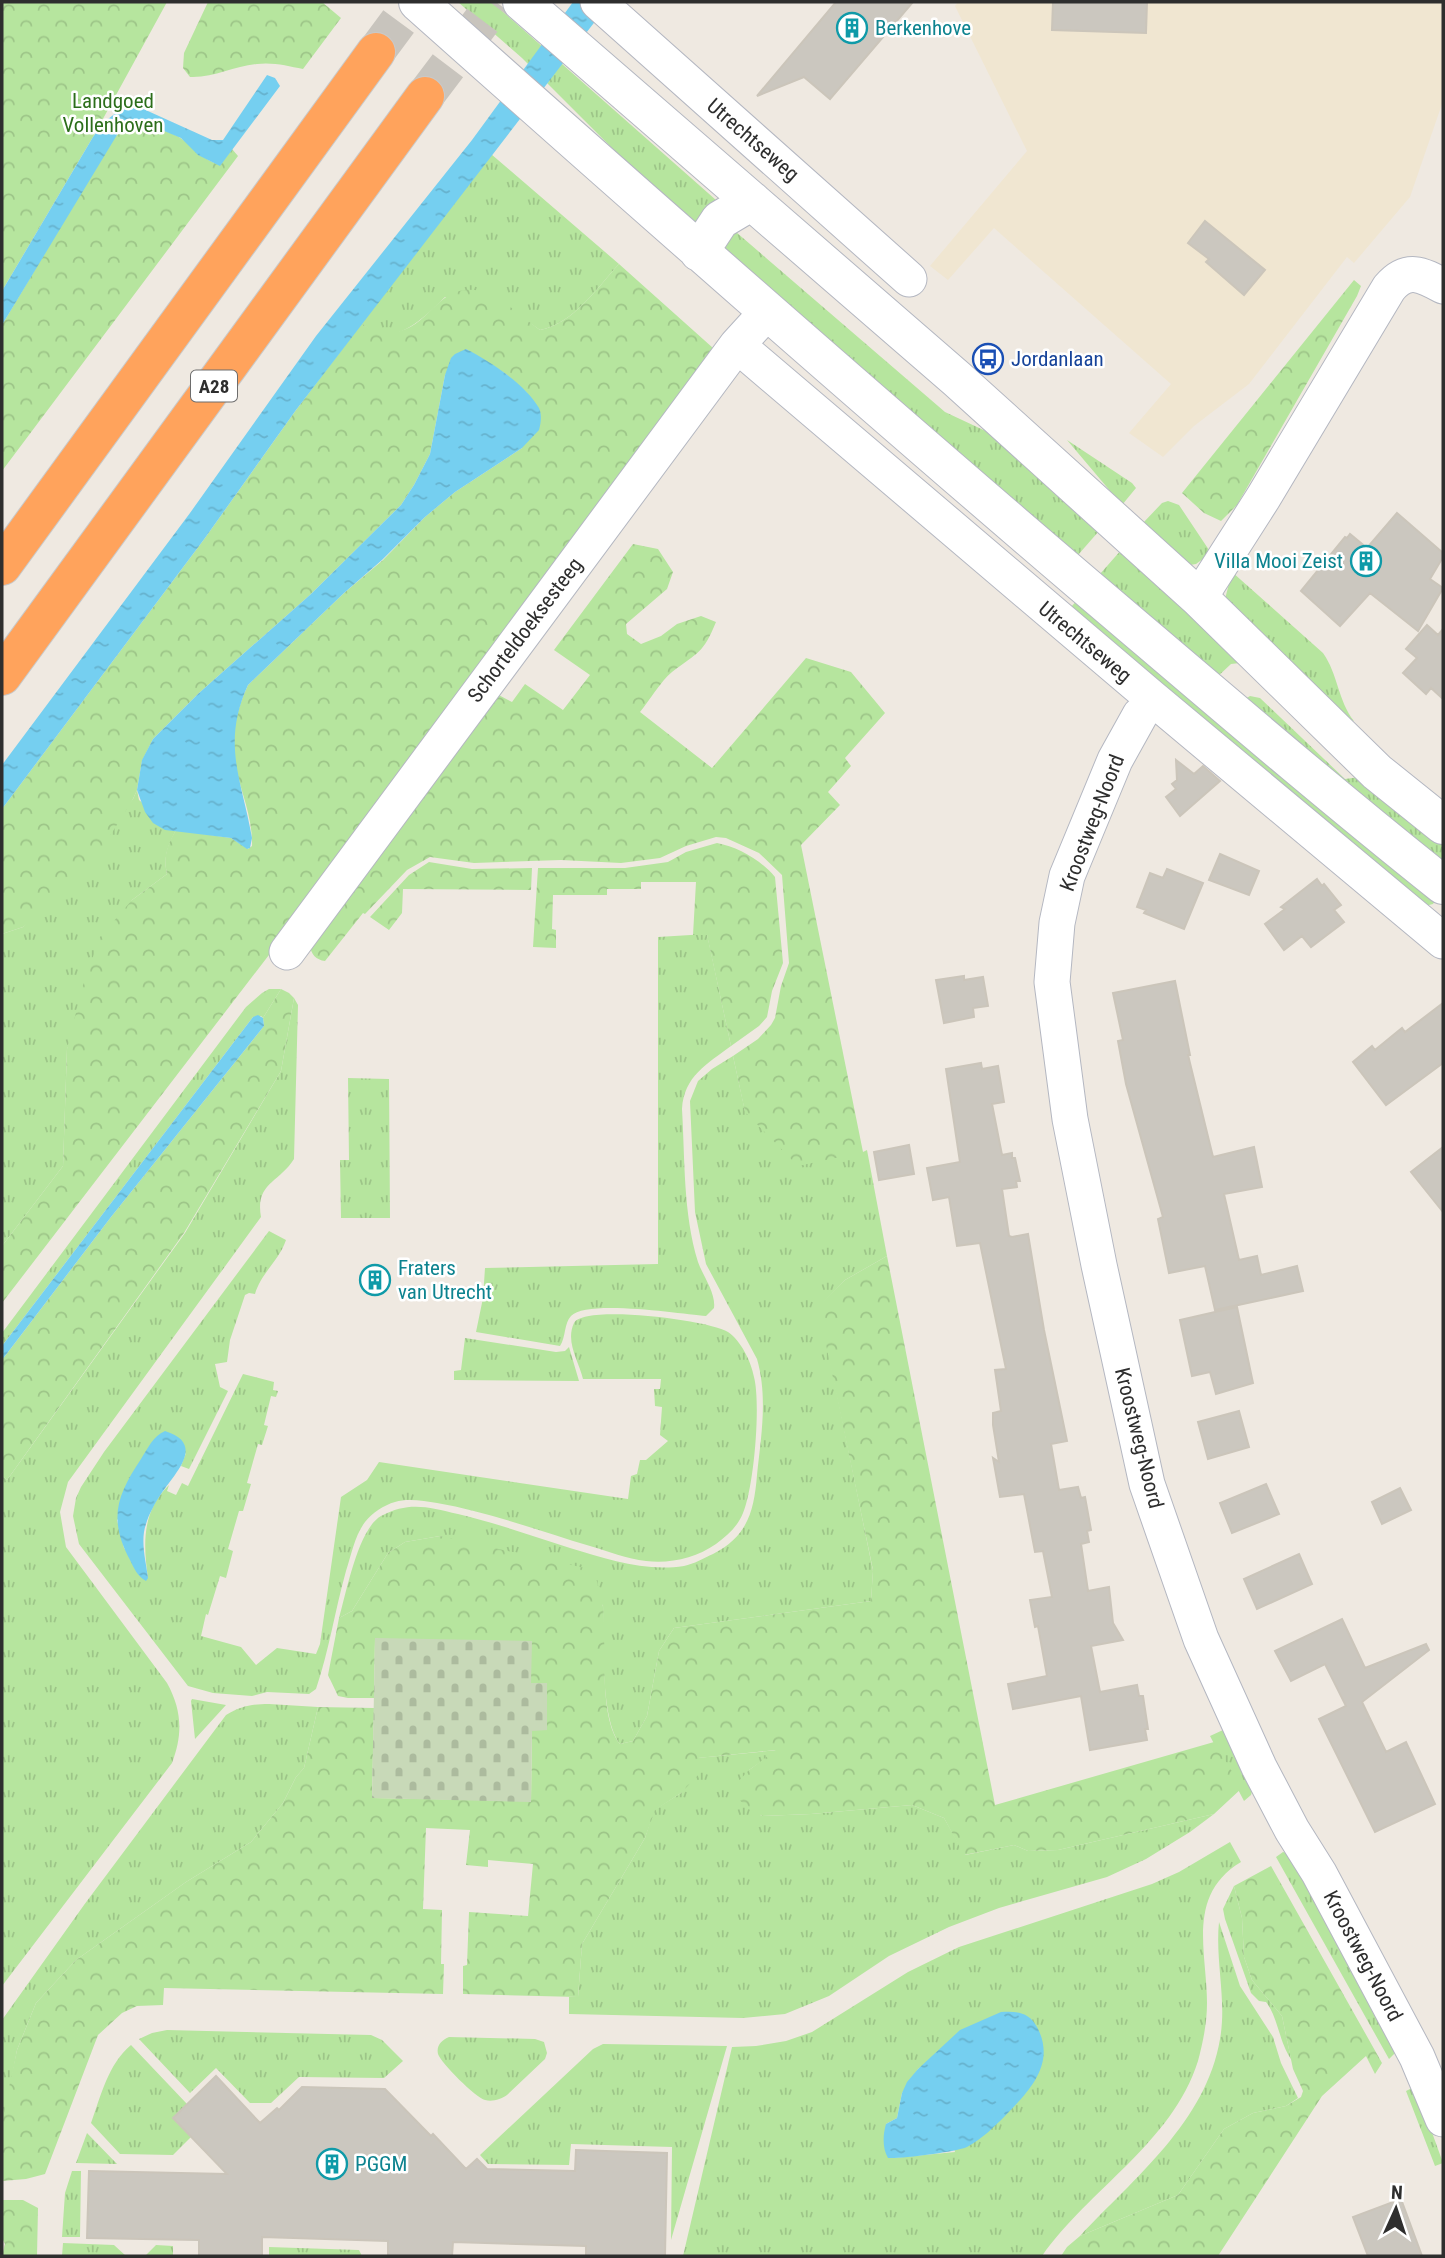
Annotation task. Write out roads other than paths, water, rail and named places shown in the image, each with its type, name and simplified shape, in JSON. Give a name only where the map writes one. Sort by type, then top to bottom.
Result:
[{"type":"highway","points":[[2,566],[376,52]]},
{"type":"highway","name":"A28","points":[[2,676],[425,96]]},
{"type":"main road","name":"Utrechtseweg","points":[[418,2],[699,252],[1219,701],[1443,885]]},
{"type":"main road","points":[[522,2],[957,379],[1199,598],[1377,772],[1443,825]]},
{"type":"main road","points":[[699,252],[720,220],[752,201]]},
{"type":"main road","points":[[1219,701],[1259,655]]},
{"type":"street","name":"Utrechtseweg","points":[[598,2],[909,279]]},
{"type":"street","points":[[1199,598],[1264,498],[1382,298],[1397,278],[1409,274],[1420,275],[1443,286]]},
{"type":"street","name":"Schorteldoeksesteeg","points":[[287,951],[737,345],[768,311]]},
{"type":"street","name":"Utrechtseweg","points":[[737,345],[1131,681],[1441,935]]},
{"type":"street","name":"Kroostweg-Noord","points":[[1140,715],[1115,760],[1067,876],[1057,923],[1052,982],[1070,1119],[1099,1265],[1147,1484],[1201,1639],[1259,1767],[1292,1830],[1319,1872],[1410,2044],[1443,2119]]},
{"type":"water","points":[[573,2],[610,2],[296,410],[205,538],[2,809],[2,765],[190,513],[316,336],[472,140]]},
{"type":"water","points":[[267,75],[275,78],[280,86],[220,166],[198,155],[181,138],[145,123],[120,130],[2,325],[2,291],[93,137],[107,120],[124,109],[139,107],[212,140],[223,140]]},
{"type":"water","points":[[466,349],[517,382],[533,399],[540,410],[539,430],[522,448],[455,492],[425,517],[248,685],[240,706],[235,744],[239,780],[252,838],[250,848],[247,849],[231,838],[165,830],[153,823],[145,812],[137,790],[142,760],[153,739],[199,693],[311,594],[401,505],[430,454],[445,375],[451,358]]},
{"type":"water","points":[[258,1015],[263,1018],[264,1026],[111,1217],[2,1360],[2,1346],[253,1017]]},
{"type":"water","points":[[165,1431],[177,1437],[184,1444],[186,1451],[184,1460],[150,1512],[146,1524],[143,1544],[148,1578],[146,1581],[136,1572],[123,1545],[117,1520],[118,1508],[133,1472],[151,1443]]},
{"type":"water","points":[[1001,2012],[1026,2015],[1037,2027],[1044,2053],[1042,2065],[1031,2087],[997,2124],[967,2147],[928,2155],[888,2158],[884,2145],[886,2124],[897,2118],[907,2082],[960,2030]]},
{"type":"tunnel","points":[[376,52],[413,2]]},
{"type":"tunnel","points":[[425,96],[496,2]]},
{"type":"place","name":"Berkenhove","points":[[852,28]]},
{"type":"place","name":"Jordanlaan","points":[[988,359]]},
{"type":"place","name":"Villa Mooi Zeist","points":[[1366,561]]},
{"type":"place","name":"Fraters van Utrecht","points":[[375,1280]]},
{"type":"place","name":"PGGM","points":[[332,2164]]},
{"type":"park label","name":"Landgoed Vollenhoven","points":[[113,113]]}]
